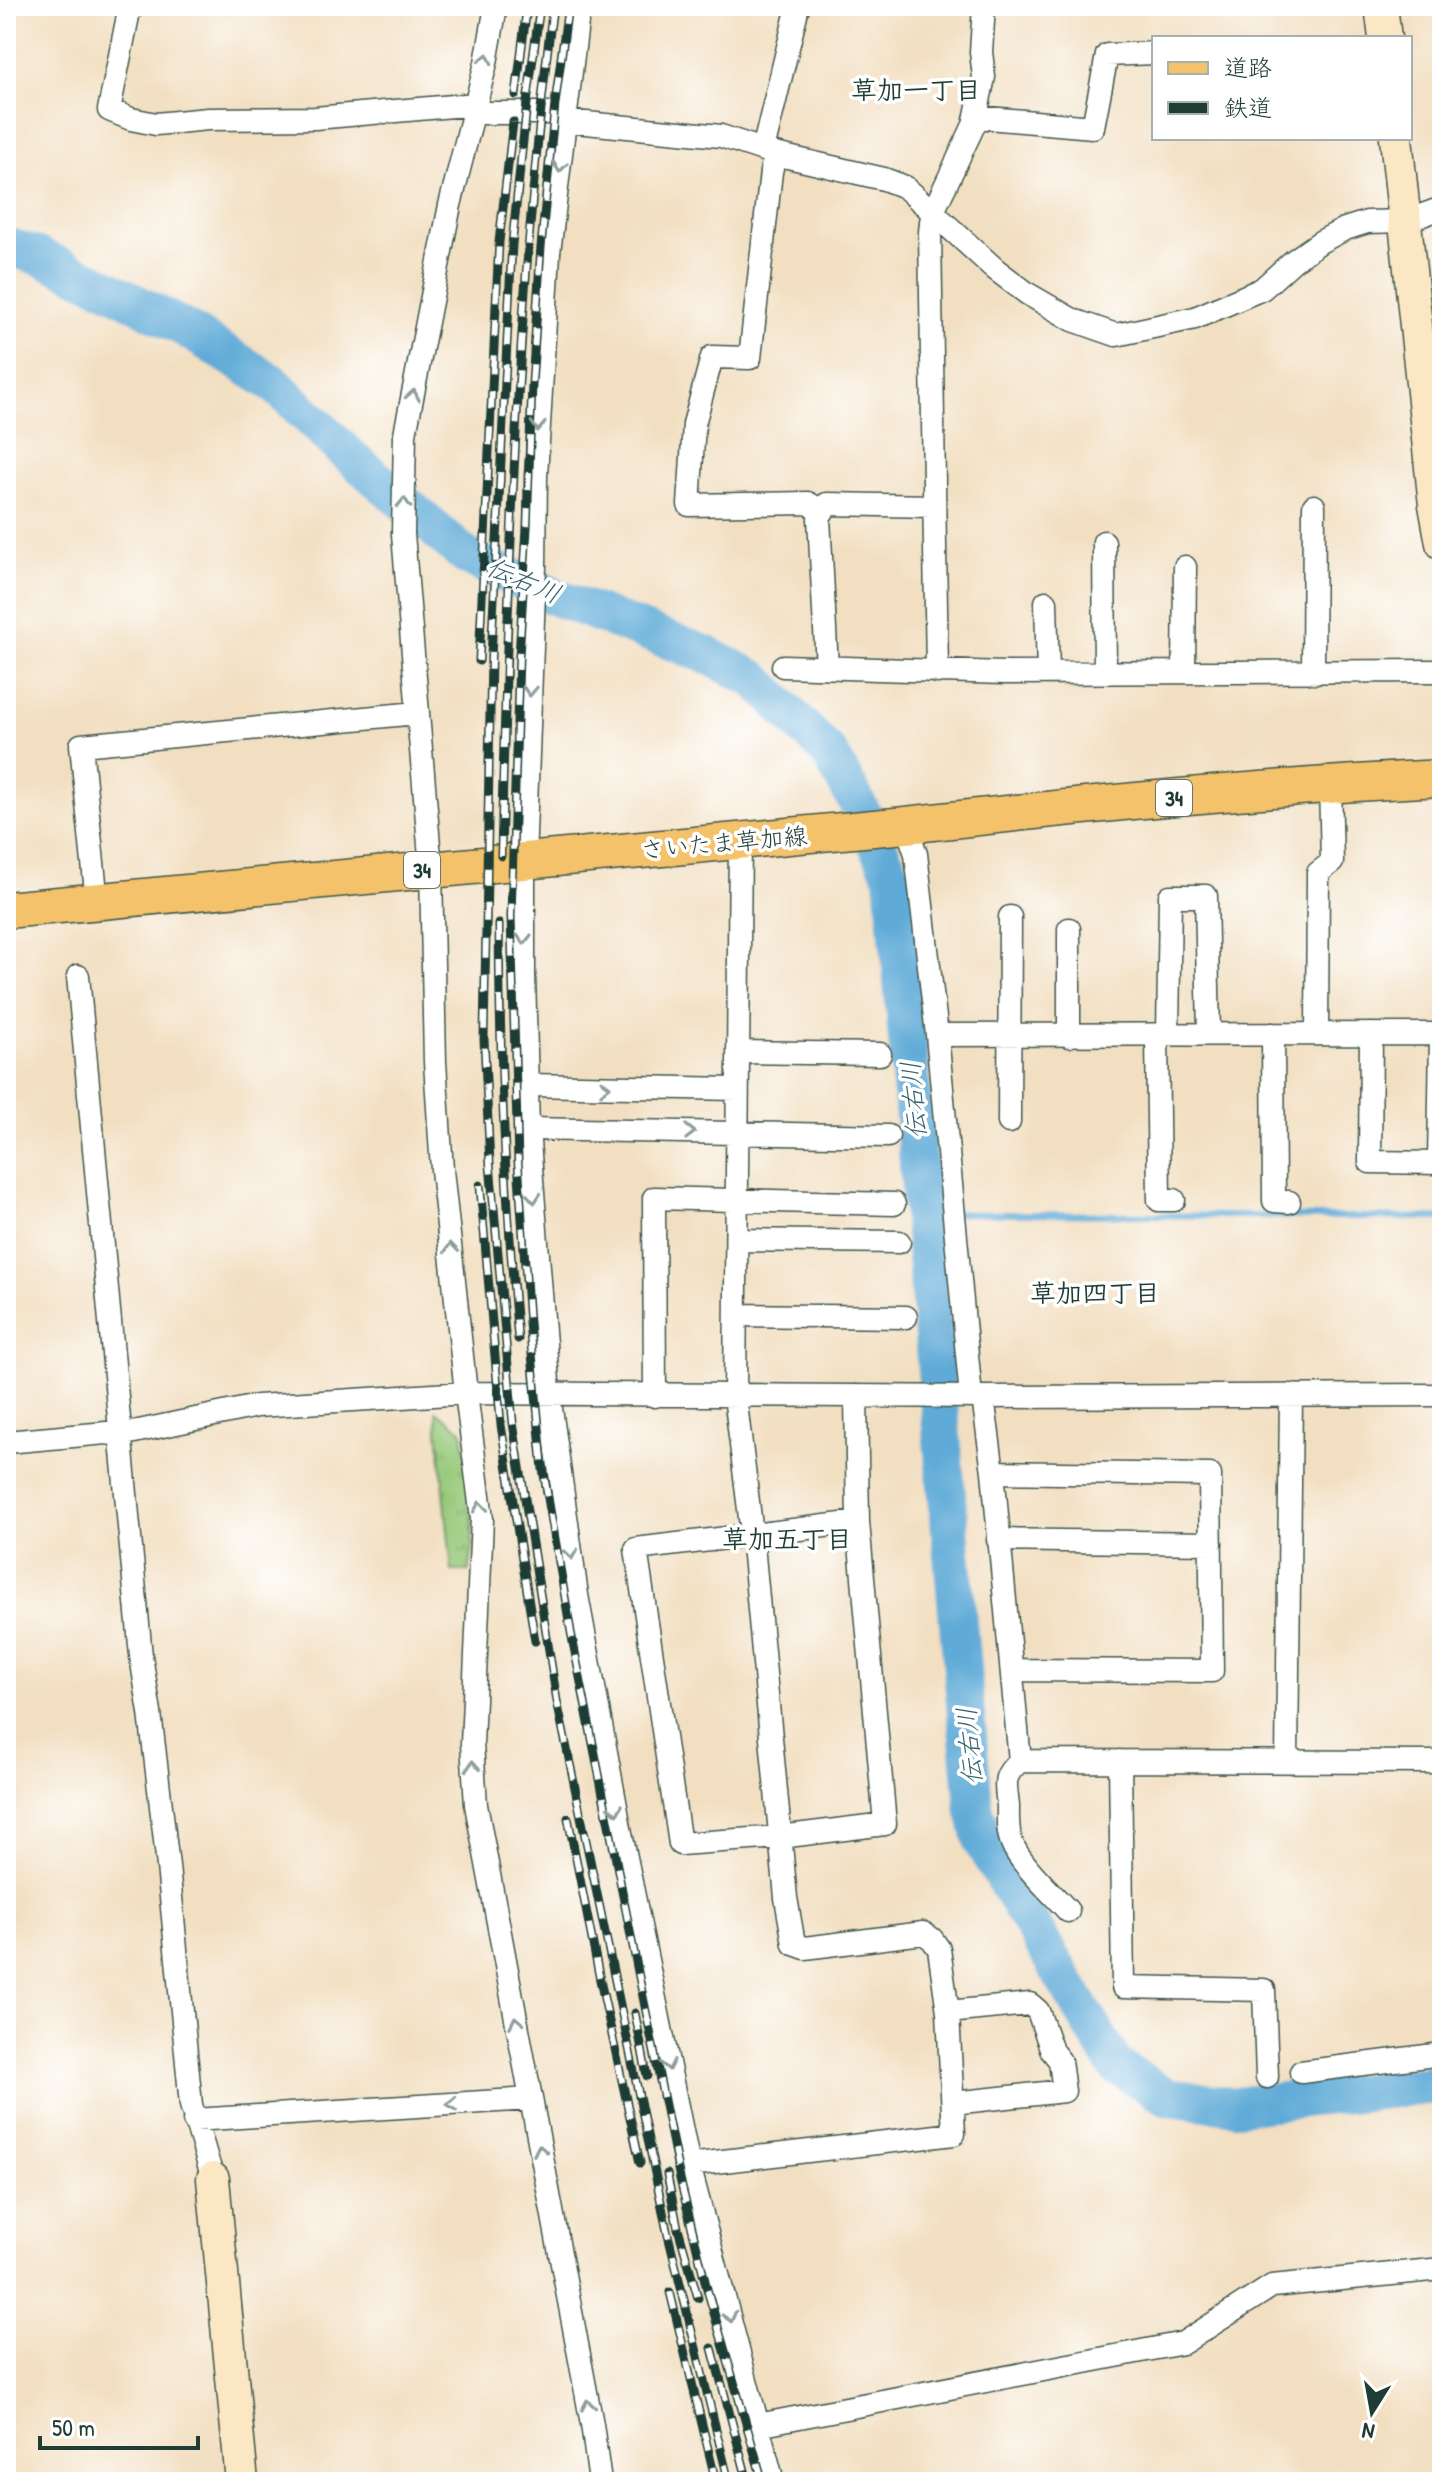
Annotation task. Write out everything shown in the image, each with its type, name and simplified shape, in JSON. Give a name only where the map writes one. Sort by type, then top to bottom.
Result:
[{"type":"main road","name":"さいたま草加線","points":[[6,910],[1057,808],[1330,784],[1442,778]]},
{"type":"street","points":[[130,6],[109,110],[131,119],[156,124],[208,119],[312,118],[474,109],[721,136],[769,152],[884,179],[905,187],[995,269],[1028,294],[1073,320],[1116,335],[1195,318],[1262,289],[1293,261],[1345,229],[1367,222],[1406,221],[1442,208]]},
{"type":"street","points":[[496,6],[450,205],[405,434],[403,534],[431,869],[435,1062],[442,1170],[482,1519],[472,1744],[476,1805],[592,2424],[600,2482]]},
{"type":"street","points":[[579,6],[549,253],[536,476],[524,861],[528,1129],[549,1394],[586,1642],[620,1828],[689,2165],[773,2482]]},
{"type":"street","points":[[798,6],[769,152],[771,172],[750,358],[712,357],[694,424],[689,505],[808,503],[822,511]]},
{"type":"street","points":[[1381,6],[1385,36]]},
{"type":"street","points":[[937,672],[930,232],[932,214],[976,117],[984,77],[978,7]]},
{"type":"street","points":[[976,117],[1093,127],[1107,55],[1152,53]]},
{"type":"street","points":[[1396,140],[1436,460],[1442,543]]},
{"type":"street","points":[[827,667],[819,518],[822,511],[827,504],[934,506]]},
{"type":"street","points":[[1313,673],[1314,506]]},
{"type":"street","points":[[1104,542],[1105,672]]},
{"type":"street","points":[[1184,672],[1185,567]]},
{"type":"street","points":[[1046,602],[1048,673]]},
{"type":"street","points":[[783,666],[1048,673],[1442,671]]},
{"type":"street","points":[[97,902],[81,745],[417,713]]},
{"type":"street","points":[[1317,1034],[1318,873],[1332,862],[1330,784]]},
{"type":"street","points":[[906,825],[916,854],[973,1397],[993,1472],[1020,1761]]},
{"type":"street","points":[[689,2165],[954,2134],[948,2012],[939,1949],[932,1939],[923,1933],[805,1948],[794,1944],[786,1898],[752,1534],[735,1396],[740,840]]},
{"type":"street","points":[[1174,1200],[1159,1200],[1162,1035],[1170,896],[1206,896],[1209,1034]]},
{"type":"street","points":[[1009,1122],[1010,917]]},
{"type":"street","points":[[1069,929],[1069,1036]]},
{"type":"street","points":[[78,976],[141,1656],[162,1809],[194,2120],[213,2179],[242,2482]]},
{"type":"street","points":[[937,1035],[1069,1036],[1209,1034],[1273,1034],[1317,1034],[1371,1034],[1442,1034],[1439,1163],[1370,1162],[1371,1034]]},
{"type":"street","points":[[1273,1034],[1274,1201],[1289,1202]]},
{"type":"street","points":[[739,1052],[880,1054]]},
{"type":"street","points":[[527,1085],[737,1089]]},
{"type":"street","points":[[528,1129],[888,1136]]},
{"type":"street","points":[[655,1396],[654,1198],[894,1204]]},
{"type":"street","points":[[737,1240],[899,1242]]},
{"type":"street","points":[[736,1315],[906,1317]]},
{"type":"street","points":[[6,1442],[106,1433],[120,1435],[257,1406],[466,1393],[973,1397],[1442,1395]]},
{"type":"street","points":[[1287,1761],[1291,1395]]},
{"type":"street","points":[[856,1396],[858,1522],[885,1824],[780,1837],[680,1844],[636,1549],[858,1522]]},
{"type":"street","points":[[993,1472],[1210,1475],[1212,1671],[1012,1670]]},
{"type":"street","points":[[998,1540],[1211,1543]]},
{"type":"street","points":[[1068,1911],[1021,1859],[1012,1844],[1005,1780],[1010,1769],[1020,1761],[1442,1762]]},
{"type":"street","points":[[1120,1761],[1123,1987],[1264,1990],[1267,2077]]},
{"type":"street","points":[[948,2012],[1030,2004],[1038,2011],[1052,2051],[1060,2061],[1064,2091],[953,2103]]},
{"type":"street","points":[[1301,2072],[1442,2054]]},
{"type":"street","points":[[194,2120],[530,2099]]},
{"type":"street","points":[[758,2425],[1183,2343],[1272,2286],[1442,2269]]},
{"type":"green space","points":[[436,1411],[462,1430],[473,1538],[469,1571],[452,1571]]},
{"type":"waterway","name":"伝右川","points":[[6,246],[38,256],[108,288],[186,329],[273,383],[351,457],[466,556],[560,599],[707,655],[755,679],[829,753],[893,877],[974,1806],[983,1844],[1116,2066],[1168,2097],[1236,2106],[1442,2084]]},
{"type":"waterway","points":[[922,1213],[1442,1218]]},
{"type":"railway","points":[[516,95],[527,6]]},
{"type":"railway","points":[[540,6],[512,244],[491,657],[484,1039],[490,1164],[513,1423],[557,1701],[667,2231],[729,2482]]},
{"type":"railway","points":[[501,856],[516,430],[531,218],[553,6]]},
{"type":"railway","points":[[568,6],[541,247],[532,384],[511,916],[518,1161],[529,1323],[543,1469],[571,1632],[638,1972],[680,2179],[707,2289],[763,2482]]},
{"type":"railway","points":[[479,661],[499,242],[513,122]]},
{"type":"railway","points":[[499,924],[504,1132],[518,1339]]},
{"type":"railway","points":[[480,1185],[501,1425],[535,1641]]},
{"type":"railway","points":[[568,1818],[640,2163]]},
{"type":"railway","points":[[635,2013],[647,2076]]},
{"type":"railway","points":[[667,2174],[678,2228],[698,2298]]},
{"type":"railway","points":[[670,2292],[716,2482]]},
{"type":"railway","points":[[712,2348],[748,2482]]},
{"type":"district","name":"草加一丁目","points":[[916,89]]},
{"type":"district","name":"草加四丁目","points":[[1095,1292]]},
{"type":"district","name":"草加五丁目","points":[[787,1538]]}]
